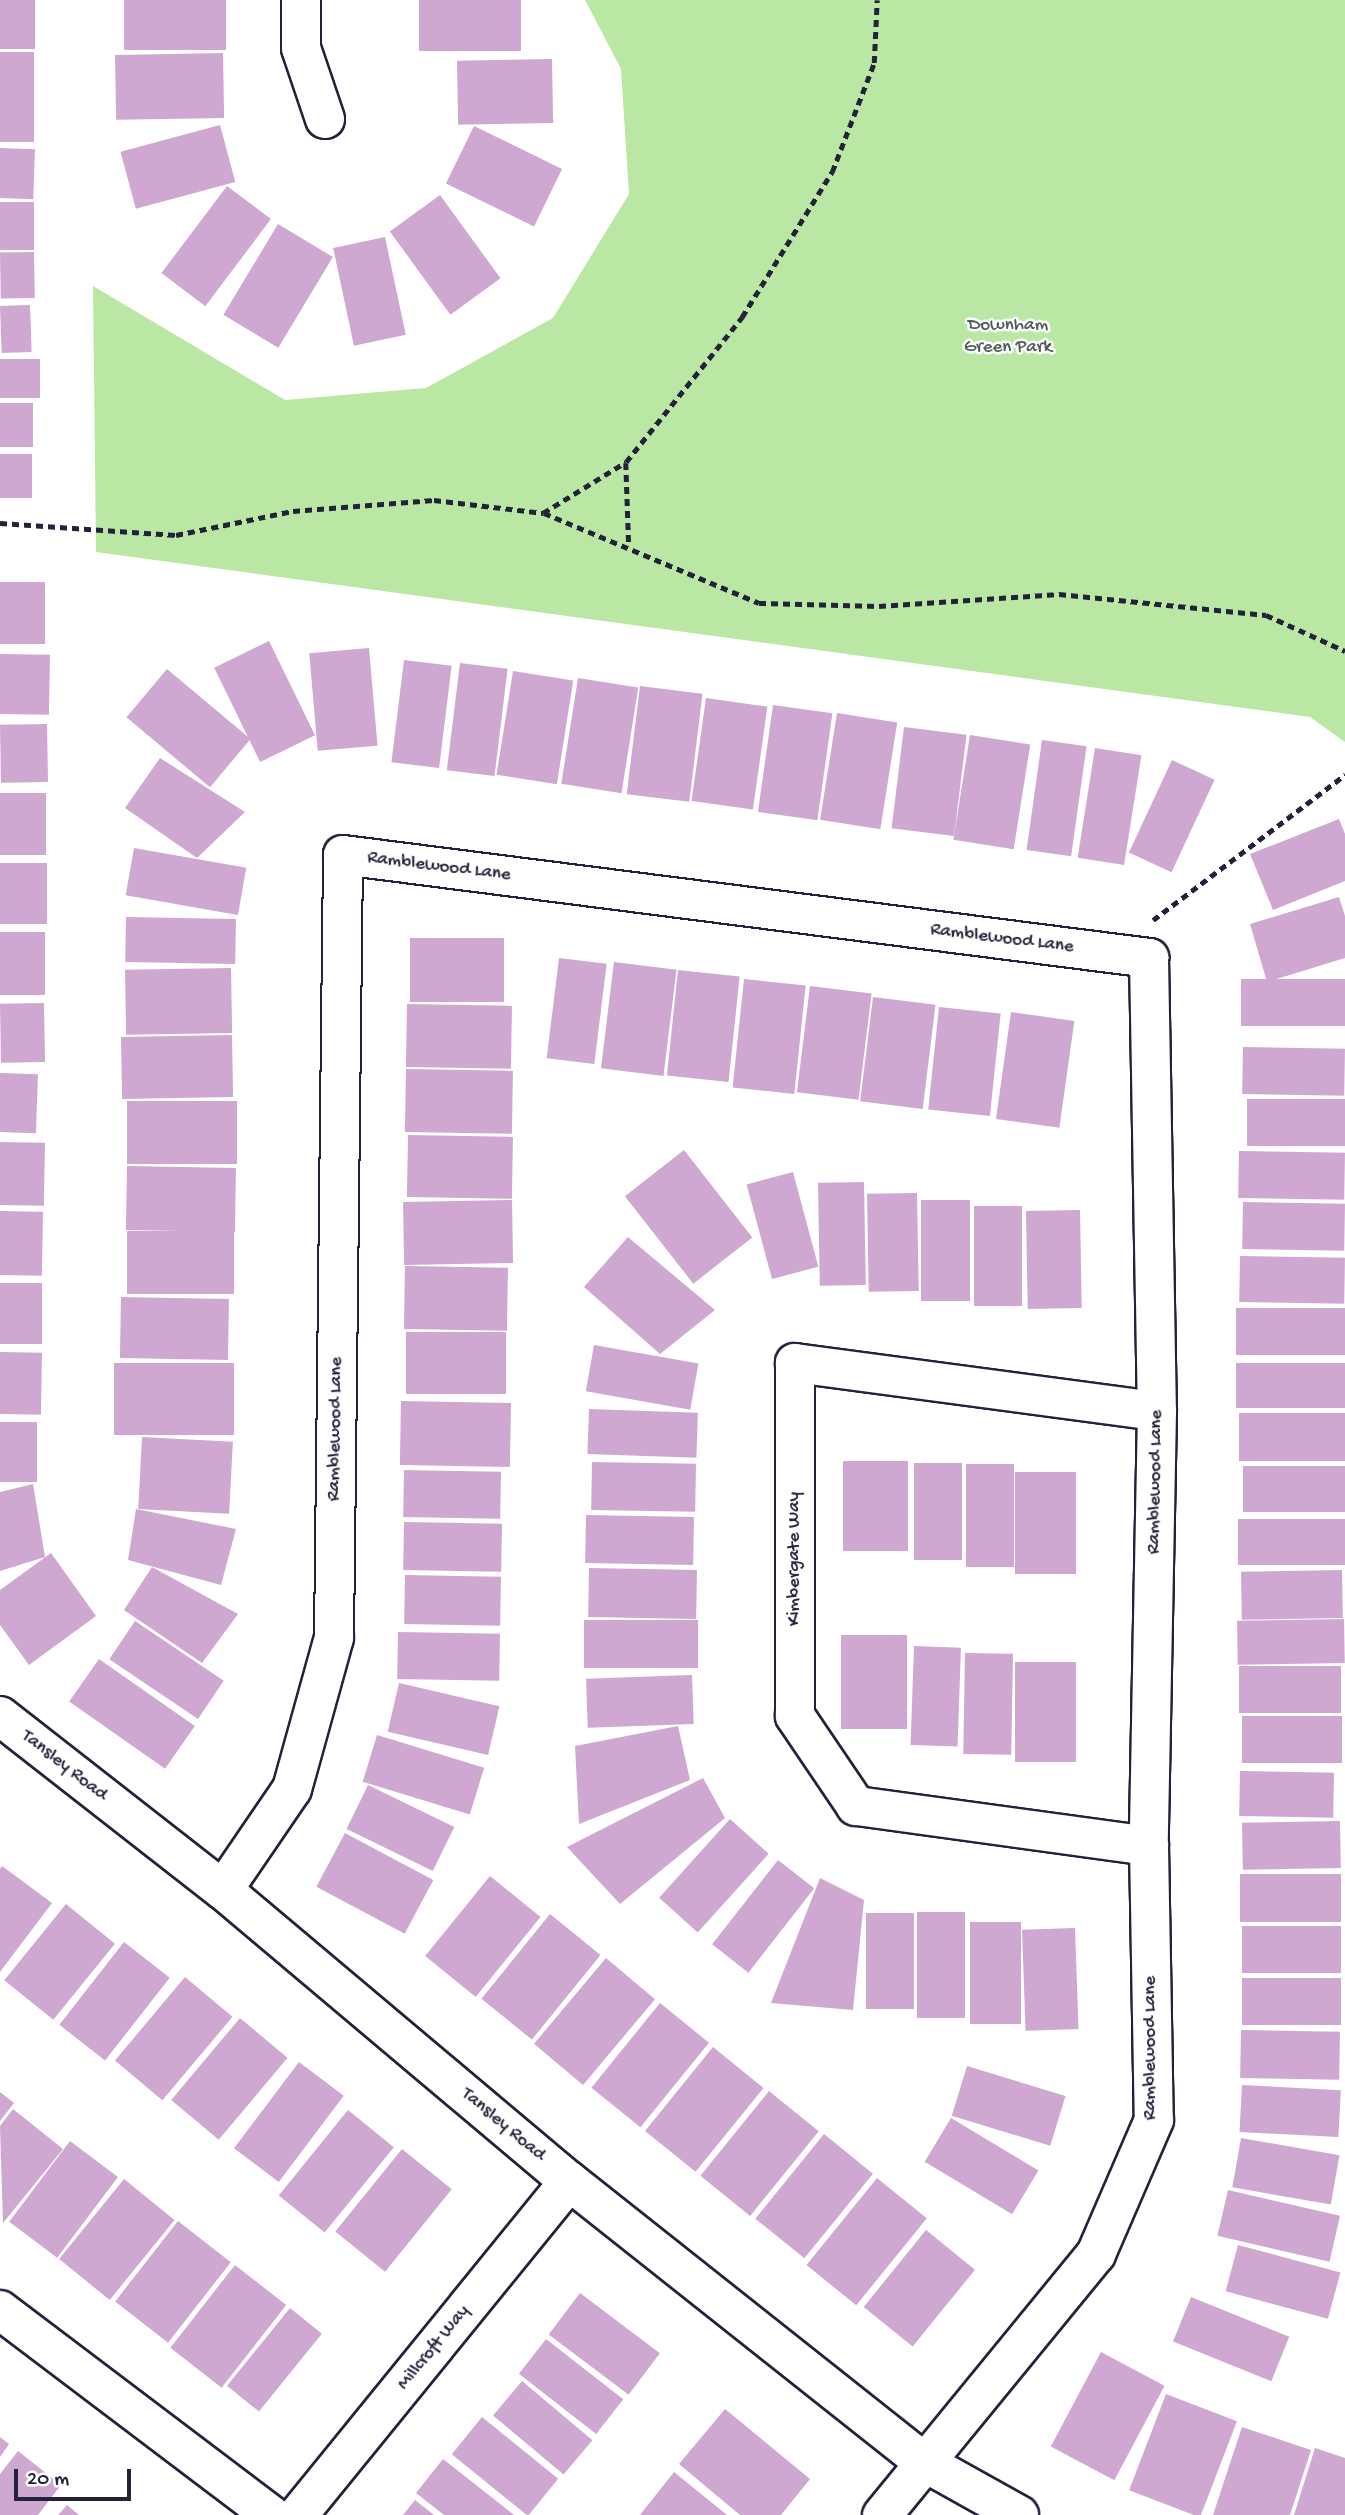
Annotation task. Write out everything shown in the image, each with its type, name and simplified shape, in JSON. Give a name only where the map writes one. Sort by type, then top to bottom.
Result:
[{"type":"street","points":[[301,0],[300,48],[325,119]]},
{"type":"street","name":"Ramblewood Lane","points":[[223,1890],[292,1789],[334,1638],[343,855],[1149,958],[1157,1410],[1149,1846],[1154,2120],[1096,2254],[882,2515]]},
{"type":"street","name":"Kimbergate Way","points":[[1149,1846],[856,1806],[795,1716],[794,1363],[1157,1410]]},
{"type":"street","name":"Tansley Road","points":[[0,1716],[223,1890],[569,2181],[924,2462],[1019,2515]]},
{"type":"street","name":"Millcroft Way","points":[[298,2515],[569,2181]]},
{"type":"street","points":[[0,2310],[271,2515]]},
{"type":"path","points":[[543,513],[626,462],[742,317],[832,172],[874,62],[877,0]]},
{"type":"path","points":[[626,462],[629,547]]},
{"type":"path","points":[[0,523],[176,534],[293,511],[434,500],[543,513],[759,604],[879,606],[1059,594],[1266,615],[1345,651]]},
{"type":"path","points":[[1144,931],[1160,912],[1345,775]]},
{"type":"green space","name":"Downham Green Park","points":[[585,0],[1345,0],[1345,742],[1310,717],[96,552],[93,286],[285,400],[426,388],[553,318],[629,194],[621,69]]},
{"type":"building","points":[[0,0],[35,0],[35,49],[0,49]]},
{"type":"building","points":[[124,0],[226,0],[226,50],[124,50]]},
{"type":"building","points":[[419,0],[521,0],[521,51],[419,51]]},
{"type":"building","points":[[0,52],[34,52],[34,142],[0,142]]},
{"type":"building","points":[[223,53],[224,118],[116,120],[115,55]]},
{"type":"building","points":[[552,59],[553,123],[458,125],[457,61]]},
{"type":"building","points":[[220,125],[235,182],[136,209],[121,152]]},
{"type":"building","points":[[474,126],[562,169],[534,226],[446,184]]},
{"type":"building","points":[[0,148],[35,149],[33,199],[0,198]]},
{"type":"building","points":[[227,186],[271,219],[205,306],[161,273]]},
{"type":"building","points":[[440,195],[501,278],[450,315],[390,231]]},
{"type":"building","points":[[0,202],[34,202],[34,250],[0,250]]},
{"type":"building","points":[[278,224],[333,257],[278,348],[223,315]]},
{"type":"building","points":[[385,237],[406,335],[354,346],[333,248]]},
{"type":"building","points":[[34,252],[35,298],[1,299],[0,253]]},
{"type":"building","points":[[30,305],[32,352],[2,353],[0,306]]},
{"type":"building","points":[[0,359],[40,359],[40,398],[0,398]]},
{"type":"building","points":[[0,403],[33,403],[33,447],[0,447]]},
{"type":"building","points":[[0,454],[32,454],[32,498],[0,498]]},
{"type":"building","points":[[0,582],[45,582],[45,644],[0,644]]},
{"type":"building","points":[[269,641],[315,735],[260,762],[214,668]]},
{"type":"building","points":[[369,648],[378,746],[318,751],[309,653]]},
{"type":"building","points":[[0,654],[50,655],[49,715],[0,714]]},
{"type":"building","points":[[404,660],[452,666],[439,768],[391,762]]},
{"type":"building","points":[[460,663],[508,669],[494,776],[447,770]]},
{"type":"building","points":[[167,669],[250,739],[210,787],[127,717]]},
{"type":"building","points":[[513,671],[573,681],[557,784],[497,775]]},
{"type":"building","points":[[578,678],[638,688],[622,793],[561,784]]},
{"type":"building","points":[[640,686],[703,694],[689,802],[627,794]]},
{"type":"building","points":[[706,698],[767,707],[753,810],[692,801]]},
{"type":"building","points":[[773,705],[832,713],[817,820],[758,812]]},
{"type":"building","points":[[837,713],[897,723],[880,829],[820,820]]},
{"type":"building","points":[[47,724],[48,782],[1,783],[0,725]]},
{"type":"building","points":[[904,727],[967,735],[954,836],[892,828]]},
{"type":"building","points":[[970,735],[1030,745],[1014,849],[953,840]]},
{"type":"building","points":[[1042,740],[1087,746],[1071,856],[1027,850]]},
{"type":"building","points":[[1095,748],[1141,755],[1124,865],[1078,858]]},
{"type":"building","points":[[160,758],[245,812],[197,858],[125,808]]},
{"type":"building","points":[[1172,760],[1215,780],[1171,872],[1129,852]]},
{"type":"building","points":[[0,793],[46,793],[46,855],[0,855]]},
{"type":"building","points":[[1339,819],[1345,834],[1345,881],[1273,910],[1250,854]]},
{"type":"building","points":[[134,848],[246,868],[238,915],[126,895]]},
{"type":"building","points":[[0,863],[47,863],[47,924],[0,924]]},
{"type":"building","points":[[1339,897],[1345,916],[1345,958],[1267,982],[1250,924]]},
{"type":"building","points":[[126,917],[236,919],[235,964],[125,962]]},
{"type":"building","points":[[0,932],[45,932],[45,995],[0,995]]},
{"type":"building","points":[[410,938],[504,938],[504,1002],[410,1002]]},
{"type":"building","points":[[559,958],[607,964],[594,1064],[547,1058]]},
{"type":"building","points":[[614,962],[677,970],[663,1076],[601,1068]]},
{"type":"building","points":[[231,968],[232,1033],[126,1035],[125,970]]},
{"type":"building","points":[[678,970],[740,976],[729,1082],[667,1075]]},
{"type":"building","points":[[744,979],[806,985],[794,1094],[733,1087]]},
{"type":"building","points":[[1241,979],[1345,979],[1345,1026],[1241,1026]]},
{"type":"building","points":[[810,986],[872,994],[858,1100],[797,1092]]},
{"type":"building","points":[[873,997],[936,1005],[923,1109],[860,1101]]},
{"type":"building","points":[[44,1003],[45,1062],[1,1063],[0,1004]]},
{"type":"building","points":[[407,1004],[512,1006],[511,1069],[406,1067]]},
{"type":"building","points":[[939,1007],[1001,1013],[990,1116],[928,1109]]},
{"type":"building","points":[[1011,1012],[1074,1021],[1059,1128],[996,1119]]},
{"type":"building","points":[[232,1035],[233,1097],[122,1099],[121,1037]]},
{"type":"building","points":[[1243,1047],[1345,1049],[1344,1096],[1242,1094]]},
{"type":"building","points":[[406,1069],[513,1071],[512,1134],[405,1132]]},
{"type":"building","points":[[0,1073],[38,1074],[36,1133],[0,1132]]},
{"type":"building","points":[[1247,1099],[1345,1099],[1345,1146],[1247,1146]]},
{"type":"building","points":[[127,1101],[237,1101],[237,1164],[127,1164]]},
{"type":"building","points":[[408,1135],[513,1137],[512,1199],[407,1197]]},
{"type":"building","points":[[0,1142],[45,1143],[44,1206],[0,1205]]},
{"type":"building","points":[[684,1150],[752,1237],[693,1284],[625,1196]]},
{"type":"building","points":[[1239,1151],[1345,1153],[1344,1200],[1238,1198]]},
{"type":"building","points":[[127,1166],[236,1168],[235,1232],[126,1230]]},
{"type":"building","points":[[793,1172],[818,1267],[772,1279],[747,1184]]},
{"type":"building","points":[[864,1182],[866,1285],[820,1286],[818,1183]]},
{"type":"building","points":[[917,1193],[919,1291],[869,1292],[867,1194]]},
{"type":"building","points":[[512,1200],[513,1263],[404,1265],[403,1202]]},
{"type":"building","points":[[921,1200],[970,1200],[970,1301],[921,1301]]},
{"type":"building","points":[[1243,1202],[1345,1204],[1344,1251],[1242,1249]]},
{"type":"building","points":[[974,1206],[1022,1206],[1022,1306],[974,1306]]},
{"type":"building","points":[[1080,1210],[1082,1308],[1028,1309],[1026,1211]]},
{"type":"building","points":[[0,1211],[43,1212],[42,1276],[0,1275]]},
{"type":"building","points":[[127,1231],[234,1231],[234,1294],[127,1294]]},
{"type":"building","points":[[628,1237],[715,1310],[660,1354],[584,1287]]},
{"type":"building","points":[[1240,1256],[1345,1258],[1344,1304],[1239,1302]]},
{"type":"building","points":[[405,1266],[508,1268],[507,1331],[404,1329]]},
{"type":"building","points":[[0,1283],[42,1283],[42,1344],[0,1344]]},
{"type":"building","points":[[121,1297],[229,1299],[228,1360],[120,1358]]},
{"type":"building","points":[[1236,1308],[1345,1308],[1345,1355],[1236,1355]]},
{"type":"building","points":[[406,1332],[506,1332],[506,1394],[406,1394]]},
{"type":"building","points":[[594,1345],[698,1363],[690,1410],[586,1391]]},
{"type":"building","points":[[0,1352],[42,1353],[41,1415],[0,1414]]},
{"type":"building","points":[[114,1363],[234,1363],[234,1435],[114,1435]]},
{"type":"building","points":[[1236,1363],[1345,1363],[1345,1408],[1236,1408]]},
{"type":"building","points":[[401,1401],[511,1403],[510,1467],[400,1465]]},
{"type":"building","points":[[589,1409],[698,1413],[696,1458],[587,1454]]},
{"type":"building","points":[[1239,1413],[1345,1413],[1345,1461],[1239,1461]]},
{"type":"building","points":[[0,1422],[37,1422],[37,1482],[0,1482]]},
{"type":"building","points":[[142,1437],[233,1442],[229,1514],[138,1509]]},
{"type":"building","points":[[843,1461],[908,1461],[908,1551],[843,1551]]},
{"type":"building","points":[[592,1462],[696,1464],[695,1512],[591,1510]]},
{"type":"building","points":[[914,1463],[962,1463],[962,1560],[914,1560]]},
{"type":"building","points":[[966,1464],[1014,1464],[1014,1567],[966,1567]]},
{"type":"building","points":[[1243,1466],[1345,1466],[1345,1512],[1243,1512]]},
{"type":"building","points":[[404,1470],[501,1472],[500,1519],[403,1517]]},
{"type":"building","points":[[1015,1472],[1076,1472],[1076,1574],[1015,1574]]},
{"type":"building","points":[[33,1484],[45,1557],[0,1571],[0,1492]]},
{"type":"building","points":[[136,1509],[236,1529],[221,1585],[128,1560]]},
{"type":"building","points":[[586,1515],[694,1517],[693,1565],[585,1563]]},
{"type":"building","points":[[1238,1519],[1345,1519],[1345,1565],[1238,1565]]},
{"type":"building","points":[[404,1522],[502,1524],[501,1572],[403,1570]]},
{"type":"building","points":[[51,1553],[96,1616],[29,1665],[0,1625],[0,1590]]},
{"type":"building","points":[[152,1567],[238,1614],[202,1663],[124,1610]]},
{"type":"building","points":[[589,1568],[697,1570],[696,1619],[588,1617]]},
{"type":"building","points":[[1342,1570],[1343,1618],[1242,1620],[1241,1572]]},
{"type":"building","points":[[405,1575],[501,1577],[500,1626],[404,1624]]},
{"type":"building","points":[[1344,1619],[1345,1663],[1238,1665],[1237,1621]]},
{"type":"building","points":[[584,1620],[698,1620],[698,1668],[584,1668]]},
{"type":"building","points":[[135,1621],[224,1681],[198,1719],[109,1659]]},
{"type":"building","points":[[398,1632],[500,1634],[499,1681],[397,1679]]},
{"type":"building","points":[[841,1635],[907,1635],[907,1729],[841,1729]]},
{"type":"building","points":[[914,1646],[961,1648],[958,1747],[911,1745]]},
{"type":"building","points":[[965,1653],[1013,1654],[1011,1755],[963,1754]]},
{"type":"building","points":[[99,1659],[195,1726],[165,1769],[69,1702]]},
{"type":"building","points":[[1015,1662],[1076,1662],[1076,1762],[1015,1762]]},
{"type":"building","points":[[1239,1666],[1341,1666],[1341,1713],[1239,1713]]},
{"type":"building","points":[[692,1675],[694,1724],[588,1728],[586,1679]]},
{"type":"building","points":[[399,1683],[499,1706],[488,1755],[388,1732]]},
{"type":"building","points":[[1242,1716],[1342,1716],[1342,1763],[1242,1763]]},
{"type":"building","points":[[678,1726],[690,1780],[579,1824],[575,1746]]},
{"type":"building","points":[[377,1735],[484,1768],[470,1815],[363,1782]]},
{"type":"building","points":[[1240,1771],[1334,1773],[1333,1818],[1239,1816]]},
{"type":"building","points":[[703,1778],[725,1818],[620,1904],[567,1847]]},
{"type":"building","points":[[368,1785],[454,1827],[433,1871],[347,1829]]},
{"type":"building","points":[[730,1819],[769,1854],[698,1933],[659,1898]]},
{"type":"building","points":[[1340,1821],[1341,1868],[1243,1870],[1242,1823]]},
{"type":"building","points":[[345,1833],[433,1880],[405,1934],[316,1887]]},
{"type":"building","points":[[778,1860],[814,1888],[748,1973],[712,1944]]},
{"type":"building","points":[[2,1866],[52,1903],[0,1972],[0,1869]]},
{"type":"building","points":[[1240,1874],[1341,1874],[1341,1922],[1240,1922]]},
{"type":"building","points":[[490,1876],[541,1917],[476,1997],[425,1956]]},
{"type":"building","points":[[820,1878],[864,1900],[853,2010],[771,2003]]},
{"type":"building","points":[[66,1904],[115,1944],[53,2020],[4,1980]]},
{"type":"building","points":[[917,1912],[965,1912],[965,2018],[917,2018]]},
{"type":"building","points":[[866,1913],[914,1913],[914,2009],[866,2009]]},
{"type":"building","points":[[550,1914],[601,1955],[532,2040],[481,1999]]},
{"type":"building","points":[[970,1922],[1021,1922],[1021,2024],[970,2024]]},
{"type":"building","points":[[1242,1926],[1341,1926],[1341,1973],[1242,1973]]},
{"type":"building","points":[[1075,1928],[1079,2029],[1026,2031],[1022,1930]]},
{"type":"building","points":[[124,1942],[170,1978],[105,2060],[59,2025]]},
{"type":"building","points":[[606,1958],[655,1999],[583,2085],[534,2044]]},
{"type":"building","points":[[185,1977],[232,2017],[162,2100],[115,2060]]},
{"type":"building","points":[[1242,1978],[1341,1978],[1341,2025],[1242,2025]]},
{"type":"building","points":[[660,2003],[709,2043],[640,2127],[591,2088]]},
{"type":"building","points":[[240,2018],[287,2058],[219,2140],[171,2100]]},
{"type":"building","points":[[1241,2030],[1340,2032],[1339,2080],[1240,2078]]},
{"type":"building","points":[[713,2047],[764,2088],[696,2172],[645,2131]]},
{"type":"building","points":[[299,2062],[344,2096],[279,2182],[234,2148]]},
{"type":"building","points":[[967,2066],[1065,2096],[1050,2146],[952,2116]]},
{"type":"building","points":[[1242,2085],[1341,2090],[1338,2137],[1240,2132]]},
{"type":"building","points":[[769,2091],[819,2131],[750,2216],[700,2176]]},
{"type":"building","points":[[0,2092],[14,2103],[0,2121]]},
{"type":"building","points":[[13,2109],[63,2149],[3,2223],[0,2126]]},
{"type":"building","points":[[348,2110],[394,2147],[325,2233],[279,2195]]},
{"type":"building","points":[[951,2118],[1038,2171],[1012,2214],[925,2162]]},
{"type":"building","points":[[824,2134],[873,2174],[804,2258],[755,2219]]},
{"type":"building","points":[[1241,2138],[1339,2155],[1331,2205],[1232,2187]]},
{"type":"building","points":[[70,2141],[118,2177],[57,2258],[9,2222]]},
{"type":"building","points":[[402,2149],[452,2189],[385,2272],[335,2231]]},
{"type":"building","points":[[877,2178],[927,2218],[856,2305],[807,2265]]},
{"type":"building","points":[[124,2179],[175,2220],[110,2300],[59,2259]]},
{"type":"building","points":[[1228,2190],[1340,2216],[1329,2262],[1217,2236]]},
{"type":"building","points":[[178,2221],[231,2262],[168,2343],[115,2301]]},
{"type":"building","points":[[926,2230],[975,2270],[913,2347],[864,2307]]},
{"type":"building","points":[[1238,2245],[1340,2272],[1328,2319],[1226,2291]]},
{"type":"building","points":[[235,2265],[286,2305],[222,2388],[170,2348]]},
{"type":"building","points":[[580,2293],[660,2353],[629,2395],[549,2335]]},
{"type":"building","points":[[1191,2297],[1289,2337],[1271,2381],[1173,2342]]},
{"type":"building","points":[[290,2308],[322,2334],[259,2412],[227,2386]]},
{"type":"building","points":[[546,2339],[623,2399],[596,2434],[519,2374]]},
{"type":"building","points":[[1101,2352],[1165,2386],[1114,2480],[1051,2446]]},
{"type":"building","points":[[522,2381],[592,2440],[564,2475],[493,2415]]},
{"type":"building","points":[[1166,2394],[1237,2421],[1201,2515],[1194,2515],[1129,2490]]},
{"type":"building","points":[[725,2409],[810,2479],[781,2515],[740,2515],[679,2464]]},
{"type":"building","points":[[482,2417],[558,2479],[527,2515],[452,2454]]},
{"type":"building","points":[[1242,2427],[1311,2450],[1290,2515],[1213,2515]]},
{"type":"building","points":[[0,2437],[9,2444],[0,2457]]},
{"type":"building","points":[[1315,2448],[1345,2458],[1345,2515],[1294,2515]]},
{"type":"building","points":[[18,2451],[61,2485],[38,2515],[0,2515],[0,2474]]},
{"type":"building","points":[[443,2459],[514,2515],[444,2515],[416,2493]]},
{"type":"building","points":[[674,2472],[727,2515],[640,2515]]},
{"type":"building","points":[[415,2500],[434,2515],[403,2515]]},
{"type":"building","points":[[67,2505],[79,2515],[58,2515]]}]
